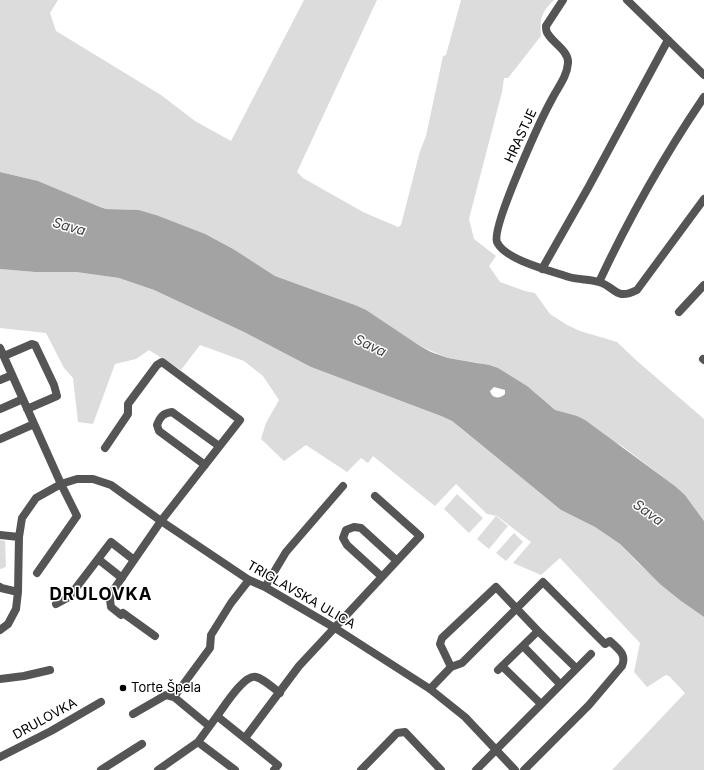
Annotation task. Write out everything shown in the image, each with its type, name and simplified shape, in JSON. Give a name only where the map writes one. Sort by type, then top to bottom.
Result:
[{"type":"street","name":"HRASTJE","points":[[563,0],[546,26],[547,34],[562,49],[568,61],[567,74],[552,99],[515,178],[496,232],[497,242],[510,256],[542,269],[580,280],[599,282],[619,294],[629,294],[637,290],[704,199]]},
{"type":"street","points":[[627,0],[704,75]]},
{"type":"street","points":[[542,269],[588,188],[668,40]]},
{"type":"street","points":[[599,282],[613,252],[643,196],[681,131],[704,97]]},
{"type":"street","points":[[679,312],[704,285]]},
{"type":"street","points":[[27,409],[57,396],[54,385],[35,346],[32,344],[1,350],[27,409],[61,484],[78,516],[37,573]]},
{"type":"street","points":[[104,448],[128,414],[128,404],[157,365],[162,362],[240,420],[161,521],[112,592],[110,600],[111,607],[121,615],[123,613],[155,636]]},
{"type":"street","points":[[0,380],[12,375]]},
{"type":"street","points":[[0,409],[23,399]]},
{"type":"street","points":[[205,465],[160,431],[157,425],[160,418],[165,413],[172,412],[219,446]]},
{"type":"street","points":[[0,439],[34,424]]},
{"type":"street","name":"TRIGLAVSKA ULICA","points":[[19,537],[22,518],[36,498],[61,484],[77,479],[93,479],[111,485],[161,521],[249,580],[265,587],[335,628],[430,689],[465,717],[515,770]]},
{"type":"street","points":[[265,587],[286,552],[343,486]]},
{"type":"street","points":[[246,738],[299,666],[396,560],[420,536],[375,496]]},
{"type":"street","points":[[382,576],[347,546],[344,538],[346,530],[354,527],[360,528],[396,560]]},
{"type":"street","points":[[0,534],[19,537],[18,592],[16,609],[8,624],[0,630]]},
{"type":"street","points":[[56,604],[70,598],[110,542],[134,560]]},
{"type":"street","points":[[98,559],[122,578]]},
{"type":"street","points":[[174,697],[210,648],[210,635],[230,603],[249,580]]},
{"type":"street","points":[[430,689],[451,666],[462,663],[543,582],[605,644],[610,641],[618,648],[622,652],[624,660],[622,666],[589,705],[524,770]]},
{"type":"street","points":[[0,587],[18,592]]},
{"type":"street","points":[[451,666],[440,644],[442,638],[496,587],[576,668]]},
{"type":"street","points":[[538,631],[500,668],[541,704]]},
{"type":"street","points":[[523,646],[560,684]]},
{"type":"street","points":[[476,770],[590,654]]},
{"type":"street","points":[[0,679],[24,676],[50,670]]},
{"type":"street","points":[[158,770],[198,742],[243,682],[251,676],[258,677],[280,693]]},
{"type":"street","points":[[132,714],[166,695],[174,697],[209,726]]},
{"type":"street","name":"DRULOVKA","points":[[0,757],[51,731],[101,702]]},
{"type":"street","points":[[217,716],[278,765],[274,770]]},
{"type":"street","points":[[361,770],[397,733],[405,732],[441,770]]},
{"type":"street","points":[[198,742],[235,770]]},
{"type":"street","points":[[101,770],[142,744]]},
{"type":"street","points":[[428,770],[434,764]]},
{"type":"shaded area","points":[[0,0],[58,0],[50,13],[56,31],[161,95],[195,121],[231,141],[304,0],[377,0],[297,172],[303,178],[363,212],[398,227],[401,225],[420,151],[426,136],[443,56],[446,55],[461,0],[554,0],[546,8],[542,16],[541,36],[508,78],[504,78],[502,92],[469,219],[474,239],[496,256],[489,266],[500,282],[535,293],[550,314],[567,325],[580,331],[617,342],[704,419],[704,521],[685,495],[622,446],[555,410],[480,363],[448,358],[420,346],[355,305],[275,276],[248,259],[156,215],[139,210],[106,209],[38,181],[0,172]]},
{"type":"shaded area","points":[[0,269],[35,272],[76,272],[119,278],[154,290],[244,332],[311,367],[452,421],[561,510],[595,527],[620,544],[638,563],[681,601],[704,617],[704,770],[612,770],[685,693],[669,676],[666,675],[647,687],[634,672],[640,643],[560,558],[541,575],[513,563],[531,542],[497,516],[487,514],[456,484],[435,506],[373,456],[368,463],[361,458],[347,472],[306,445],[284,461],[261,439],[266,423],[279,400],[263,376],[244,361],[200,345],[181,370],[149,350],[136,359],[115,364],[93,424],[78,422],[73,378],[64,368],[46,333],[0,328]]},
{"type":"shaded area","points":[[457,494],[483,518],[469,533],[444,509]]},
{"type":"shaded area","points":[[496,516],[508,526],[489,549],[477,539]]},
{"type":"shaded area","points":[[514,533],[523,542],[506,561],[496,553]]},
{"type":"shaded area","points":[[0,540],[5,541],[6,566],[0,569]]},
{"type":"water","name":"Sava","points":[[0,172],[38,181],[106,209],[139,210],[205,234],[233,249],[275,276],[366,310],[431,352],[448,358],[498,368],[527,386],[555,410],[577,416],[585,420],[685,495],[704,521],[704,617],[660,584],[620,544],[595,527],[561,510],[452,421],[311,367],[244,332],[154,290],[119,278],[76,272],[35,272],[0,269]],"holes":[[[494,387],[505,390],[505,394],[499,397],[492,396],[490,391]]]},
{"type":"place","name":"Torte Špela","points":[[123,688]]},
{"type":"district","name":"DRULOVKA","points":[[101,595]]}]
